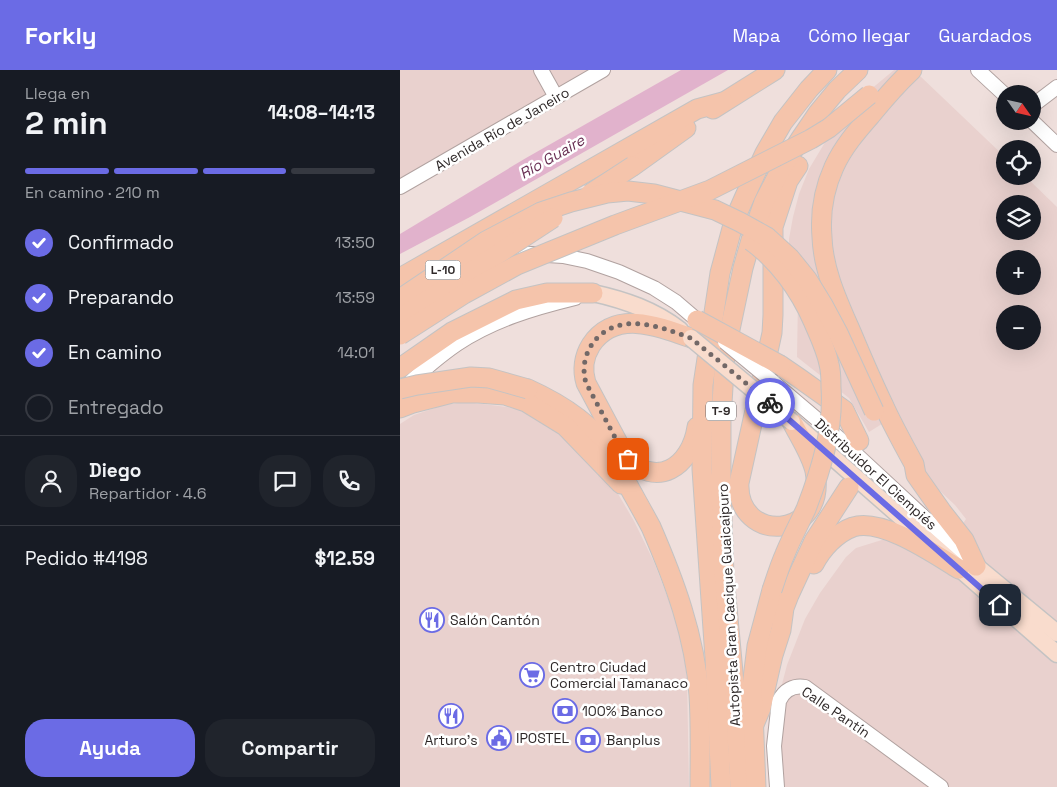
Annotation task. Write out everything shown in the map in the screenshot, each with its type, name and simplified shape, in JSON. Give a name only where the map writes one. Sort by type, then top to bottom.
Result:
[{"type":"highway","points":[[400,318],[633,166],[723,102],[775,70]]},
{"type":"highway","name":"Autopista Gran Cacique Guaicaipuro","points":[[721,787],[715,658],[702,470],[702,386],[718,288],[734,221],[765,153],[783,122],[808,89],[827,70]]},
{"type":"highway","name":"Autopista Gran Cacique Guaicaipuro","points":[[740,787],[734,683],[724,575],[721,420],[725,353],[743,268],[764,202],[780,171],[801,138],[837,90],[858,70]]},
{"type":"highway","points":[[792,422],[813,463],[816,483],[815,497],[808,511],[796,522],[780,526],[766,525],[754,519],[746,511],[740,499],[738,489],[772,333],[774,227],[788,181],[823,122],[871,70]]},
{"type":"highway","points":[[896,70],[874,100],[834,167],[824,197],[822,237],[826,264],[840,306],[883,405],[914,464],[916,475]]},
{"type":"highway","points":[[400,335],[464,294],[517,265],[615,225],[710,190],[794,148],[874,100],[912,70]]},
{"type":"highway","points":[[400,278],[697,109],[723,102]]},
{"type":"highway","points":[[628,190],[654,194],[715,210],[767,237],[790,258],[823,305],[874,411],[906,468],[916,475],[964,540],[968,567]]},
{"type":"highway","points":[[628,190],[652,201],[713,220],[738,231],[761,248],[795,288],[810,313],[830,365],[832,395],[827,446],[806,509],[785,555],[772,590],[757,646],[752,687],[756,787]]},
{"type":"highway","name":"L-10","points":[[400,299],[486,241],[541,212],[606,193],[628,190]]},
{"type":"highway","points":[[400,368],[452,332],[516,300],[547,292],[593,293]]},
{"type":"highway","points":[[697,320],[776,374],[799,378],[844,410],[859,441]]},
{"type":"highway","points":[[691,338],[670,330],[643,324],[632,323],[614,326],[604,332],[588,350],[584,363],[584,376],[625,456],[639,468],[654,473],[675,468],[689,452],[697,430],[702,386]]},
{"type":"highway","points":[[400,390],[417,385],[471,377],[489,378],[528,389],[548,398],[584,423],[610,452],[651,527],[674,583],[684,615],[694,657],[699,695],[700,787]]},
{"type":"highway","points":[[400,408],[452,393],[505,395],[526,402],[565,426],[637,502]]},
{"type":"highway","points":[[753,727],[761,708],[773,655],[781,630],[784,608],[789,595],[814,541],[849,487]]},
{"type":"highway","points":[[781,630],[820,553],[829,543],[853,527],[868,526],[881,529],[968,567]]},
{"type":"main road","name":"Distribuidor El Ciempiés","points":[[593,293],[617,298],[647,310],[676,327],[968,567]]},
{"type":"main road","points":[[968,567],[1057,633]]},
{"type":"main road","points":[[968,567],[1057,654]]},
{"type":"street","points":[[541,70],[556,98]]},
{"type":"street","name":"Avenida Río de Janeiro","points":[[400,187],[603,70]]},
{"type":"street","points":[[978,70],[996,87]]},
{"type":"street","points":[[1041,99],[1057,87]]},
{"type":"street","points":[[1041,130],[1057,145]]},
{"type":"street","points":[[400,284],[479,254],[495,252],[563,256],[587,261],[619,272],[654,288],[676,302],[697,320]]},
{"type":"street","name":"Distribuidor El Ciempiés","points":[[400,390],[458,343],[489,326],[514,315],[593,293]]},
{"type":"street","name":"Distribuidor El Ciempiés","points":[[776,374],[968,567]]},
{"type":"street","name":"Calle Pantín","points":[[777,787],[774,746],[779,701],[790,688],[800,686],[940,787]]},
{"type":"shaded area","points":[[400,70],[596,70],[400,180]]},
{"type":"shaded area","points":[[894,70],[913,70],[996,148],[996,185],[1034,185],[1057,207],[1057,787],[774,787],[781,688],[787,665],[805,619],[820,593],[846,557],[856,548],[885,539],[897,540],[936,564],[966,519],[926,474],[893,417],[869,432],[849,398],[797,357],[798,298],[789,249],[789,239],[799,194],[809,169],[827,139],[858,100]]},
{"type":"shaded area","points":[[458,403],[507,407],[524,411],[554,427],[611,482],[634,521],[654,562],[674,614],[683,649],[687,679],[689,787],[400,787],[400,424],[414,415],[444,405]]},
{"type":"water","name":"Río Guaire","points":[[681,70],[728,70],[470,217],[400,254],[400,234],[526,158]]},
{"type":"way so far","points":[[628,459],[586,383],[584,376],[584,363],[588,350],[604,332],[614,326],[632,323],[643,324],[670,330],[691,338],[770,403]]},
{"type":"place","name":"Salón Cantón","points":[[432,620]]},
{"type":"place","name":"Centro Ciudad Comercial Tamanaco","points":[[532,675]]},
{"type":"place","name":"100% Banco","points":[[565,711]]},
{"type":"place","name":"Arturo's","points":[[451,716]]},
{"type":"place","name":"IPOSTEL","points":[[499,738]]},
{"type":"place","name":"Banplus","points":[[588,740]]},
{"type":"route","points":[[770,403],[1000,605]]}]
